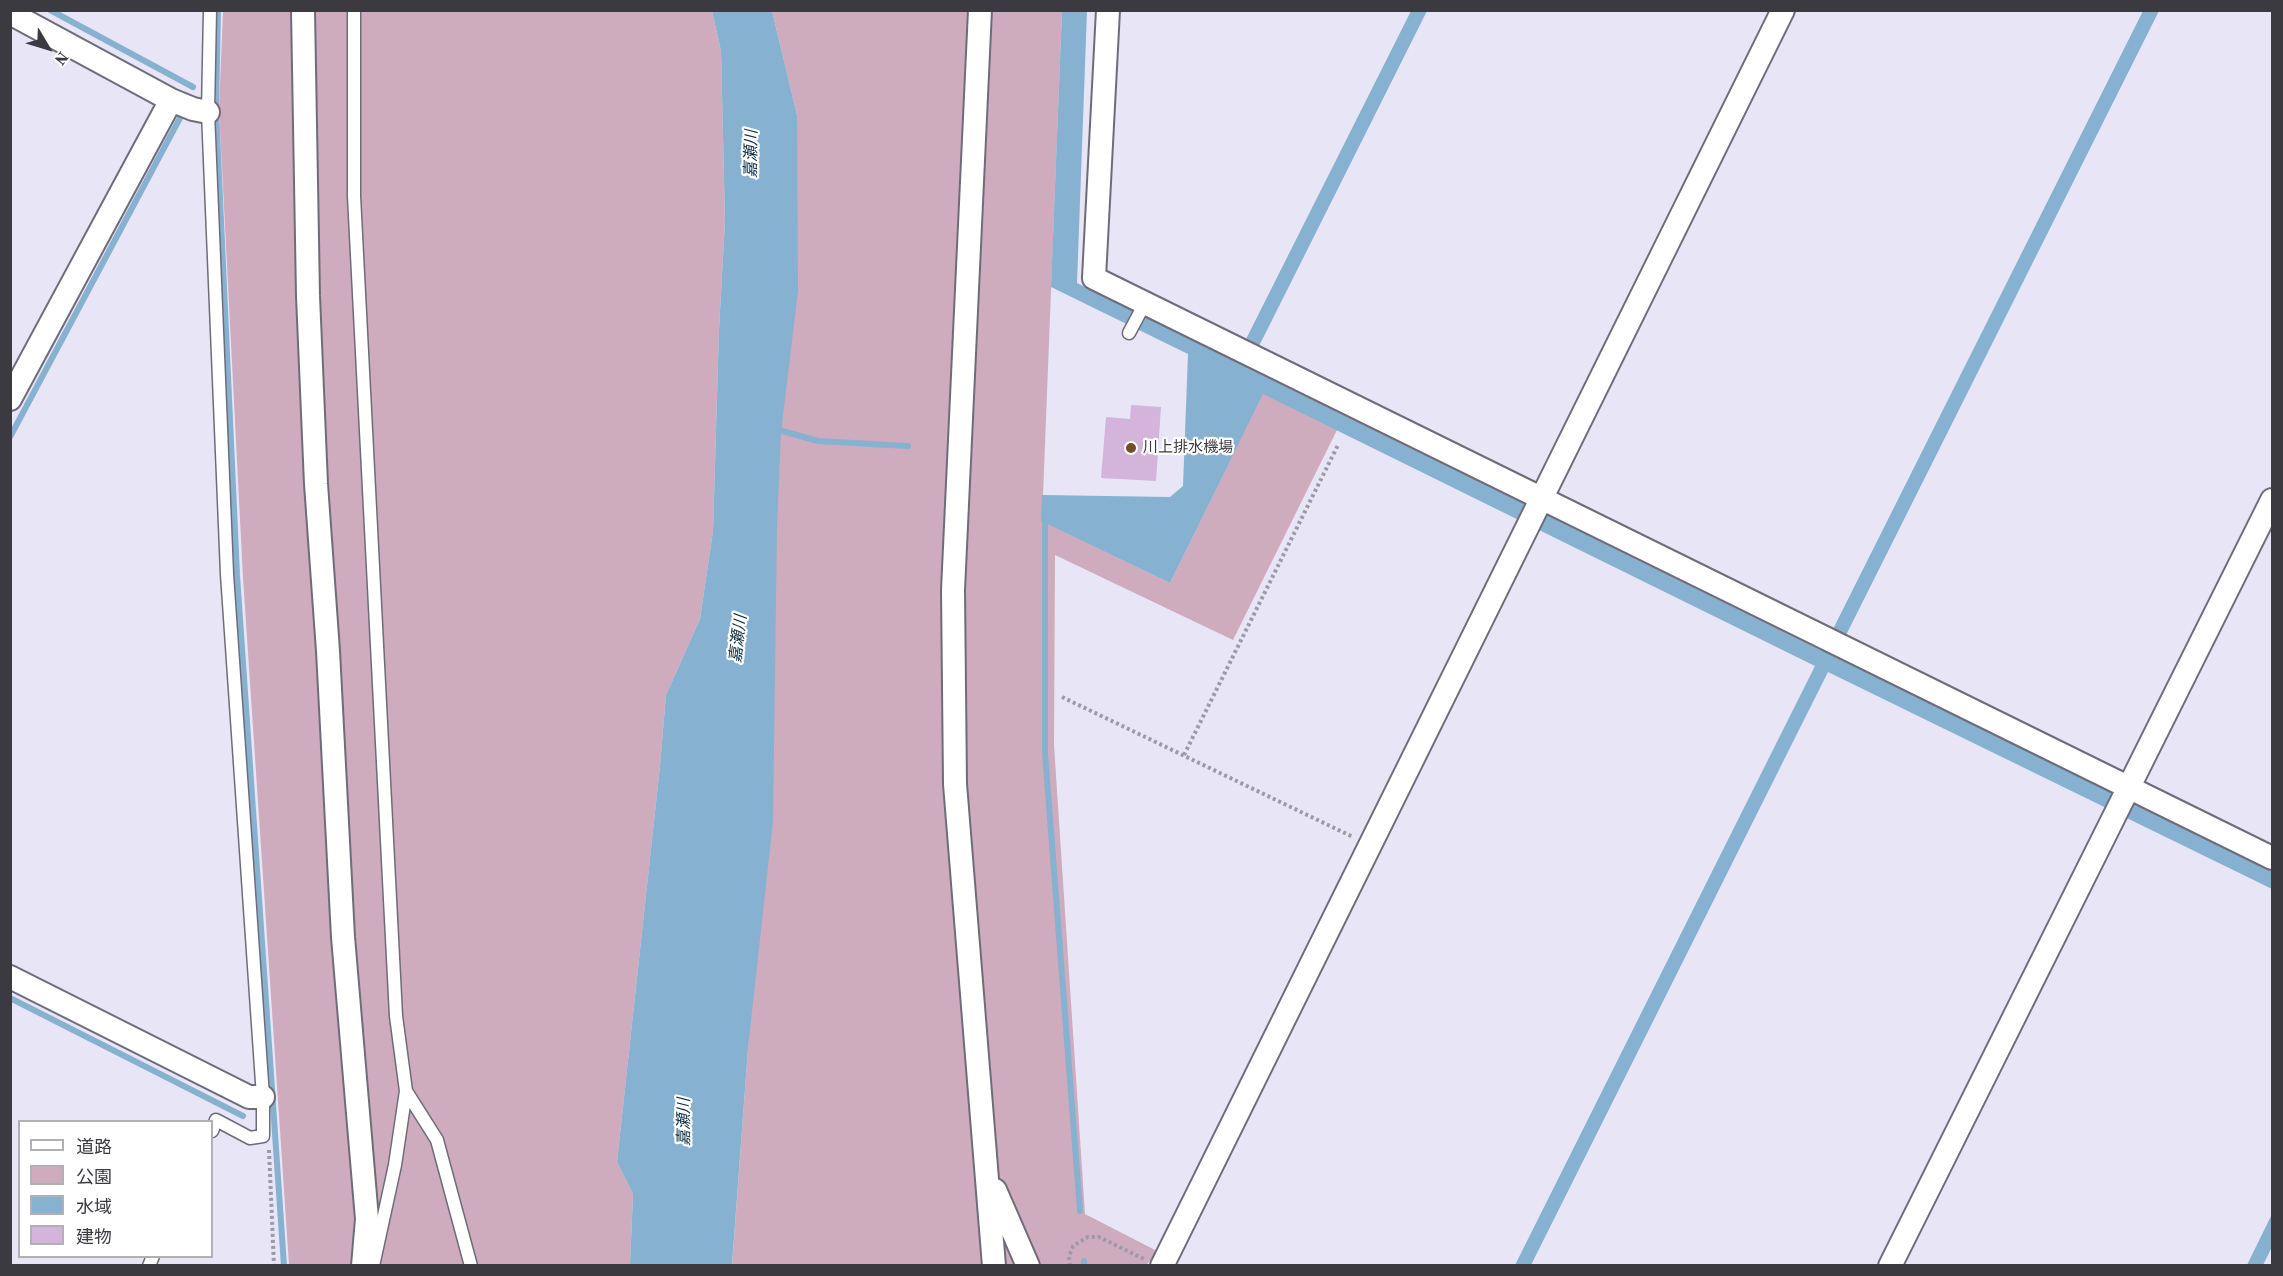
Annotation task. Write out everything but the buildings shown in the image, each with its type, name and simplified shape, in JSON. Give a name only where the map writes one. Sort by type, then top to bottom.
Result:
[{"type":"street","points":[[303,10],[308,296],[316,484],[328,651],[343,937],[367,1219],[363,1266]]},
{"type":"street","points":[[980,10],[953,590],[955,784],[994,1266]]},
{"type":"street","points":[[1108,10],[1094,278],[2272,858]]},
{"type":"street","points":[[1155,1263],[1369,846],[1783,10]]},
{"type":"street","points":[[10,13],[171,100],[208,112]]},
{"type":"street","points":[[10,399],[171,100]]},
{"type":"street","points":[[1890,1266],[2272,500]]},
{"type":"street","points":[[10,977],[249,1097],[263,1097]]},
{"type":"street","points":[[988,1174],[1028,1266]]},
{"type":"lane","points":[[210,10],[208,112],[227,574],[263,1097],[263,1136],[250,1138],[216,1120],[213,1128]]},
{"type":"lane","points":[[354,10],[354,196],[396,1017],[406,1091],[395,1164],[373,1266]]},
{"type":"lane","points":[[1129,333],[1145,303]]},
{"type":"lane","points":[[406,1091],[437,1140],[471,1266]]},
{"type":"path","points":[[1184,755],[1338,445]]},
{"type":"path","points":[[1062,697],[1369,846]]},
{"type":"path","points":[[263,1136],[269,1149],[274,1266]]},
{"type":"path","points":[[1070,1266],[1073,1246],[1088,1237],[1099,1238],[1155,1263]]},
{"type":"green space","points":[[223,11],[712,11],[721,51],[725,221],[713,531],[700,619],[666,695],[617,1162],[633,1194],[630,1265],[289,1265],[243,578],[219,109]]},
{"type":"green space","points":[[772,11],[1062,11],[1042,521],[1170,583],[1263,393],[1337,430],[1233,640],[1055,555],[1054,745],[1085,1214],[1159,1252],[1145,1266],[732,1266],[748,1048],[797,115]]},
{"type":"water","name":"嘉瀬川","points":[[712,11],[772,11],[797,115],[798,291],[781,432],[777,527],[773,821],[748,1048],[732,1265],[630,1265],[633,1194],[617,1162],[666,695],[700,619],[713,531],[725,221],[721,51]]},
{"type":"water","points":[[1062,11],[1087,11],[1077,283],[1235,361],[1411,11],[1427,11],[1248,368],[1822,651],[2143,11],[2159,11],[1835,657],[2272,870],[2272,889],[1828,672],[1531,1265],[1515,1265],[1815,666],[1263,394],[1170,583],[1041,521],[1042,495],[1170,497],[1183,486],[1188,354],[1051,287]]},
{"type":"water","points":[[2272,1214],[2272,1247],[2263,1265],[2247,1265]]},
{"type":"waterway","points":[[50,10],[193,87]]},
{"type":"waterway","points":[[218,10],[216,110],[237,575],[284,1266]]},
{"type":"waterway","points":[[10,437],[180,118]]},
{"type":"waterway","points":[[775,429],[818,441],[908,446]]},
{"type":"waterway","points":[[1045,523],[1045,753],[1080,1211]]},
{"type":"waterway","points":[[10,998],[243,1116]]},
{"type":"waterway","points":[[1084,1261],[1084,1266]]},
{"type":"place","name":"川上排水機場","points":[[1131,448]]}]
